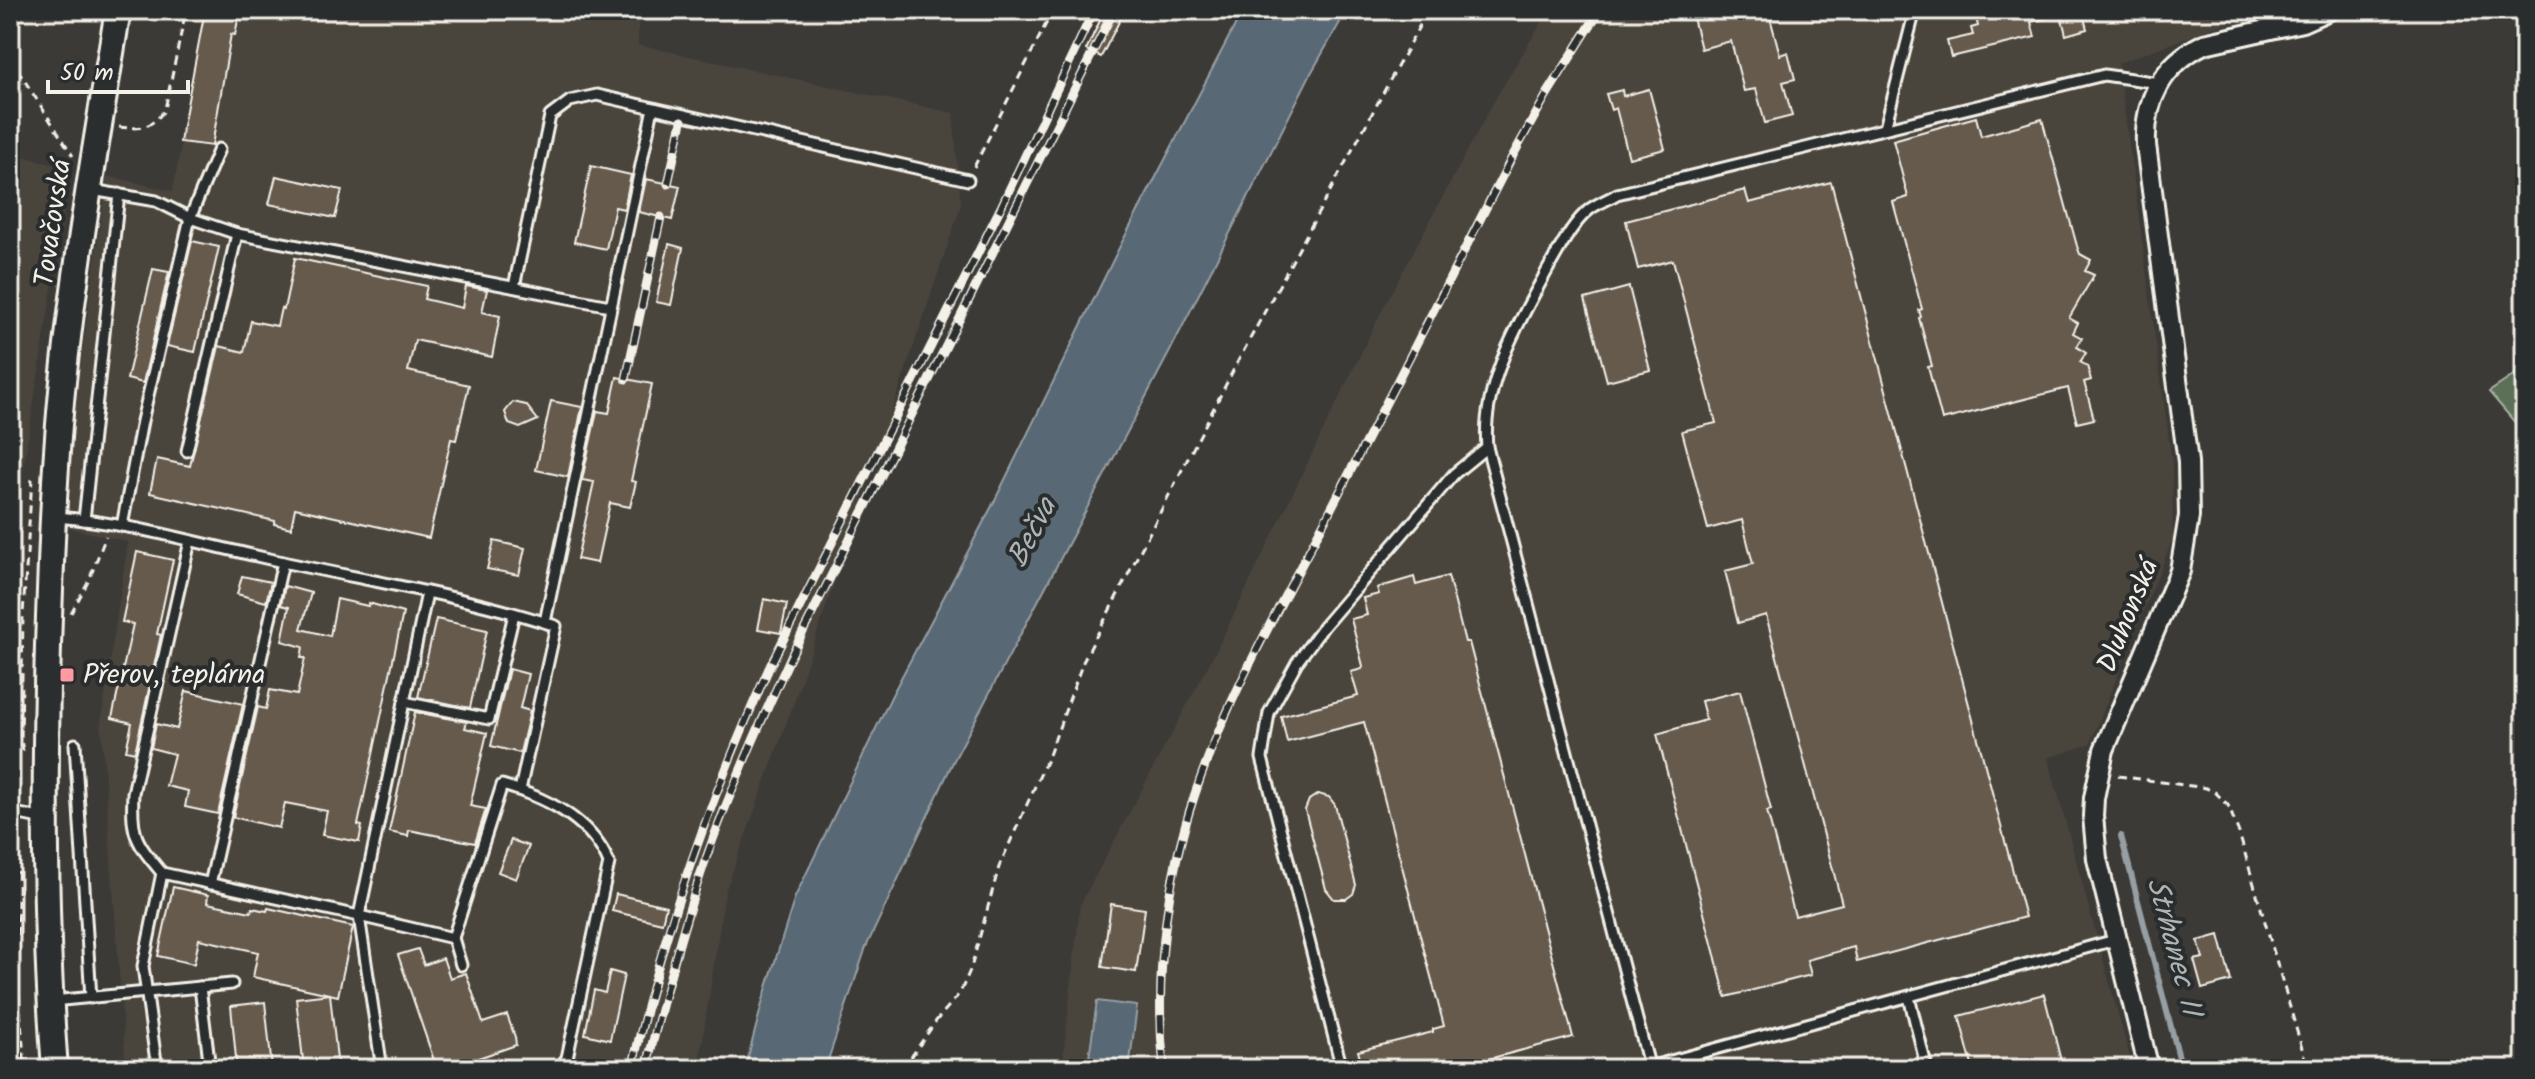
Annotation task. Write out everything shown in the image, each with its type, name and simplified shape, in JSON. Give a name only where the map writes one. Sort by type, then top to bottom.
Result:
[{"type":"main road","name":"Tovačovská","points":[[55,1069],[44,819],[53,516],[63,380],[88,189],[118,10]]},
{"type":"street","points":[[2159,83],[2178,60],[2204,44],[2302,22],[2329,10]]},
{"type":"street","name":"Dluhonská","points":[[2149,1069],[2115,940],[2093,838],[2098,774],[2112,727],[2180,571],[2189,516],[2188,462],[2146,145],[2147,113],[2159,83]]},
{"type":"lane","points":[[1885,128],[1915,10]]},
{"type":"lane","points":[[2115,940],[1650,1068],[1487,447],[1485,427],[1493,391],[1513,337],[1557,255],[1590,209],[1617,194],[2104,75],[2159,83]]},
{"type":"lane","points":[[514,287],[550,116],[570,101],[597,95],[968,180]]},
{"type":"lane","points":[[545,622],[653,108]]},
{"type":"lane","points":[[122,526],[142,421],[190,218],[219,149]]},
{"type":"lane","points":[[88,189],[156,201],[190,218],[237,234],[610,306]]},
{"type":"lane","points":[[84,520],[119,194]]},
{"type":"lane","points":[[187,451],[237,234]]},
{"type":"lane","points":[[1342,1069],[1262,758],[1269,713],[1280,690],[1324,626],[1454,474],[1487,447]]},
{"type":"lane","points":[[53,516],[122,526],[427,593],[556,626],[520,790]]},
{"type":"lane","points":[[190,541],[133,793],[131,823],[138,844],[162,873],[453,938]]},
{"type":"lane","points":[[210,884],[283,562]]},
{"type":"lane","points":[[382,1069],[359,916],[427,593]]},
{"type":"lane","points":[[404,702],[489,719],[514,614]]},
{"type":"lane","points":[[75,744],[91,998]]},
{"type":"lane","points":[[461,965],[453,938],[502,785],[520,790],[572,816],[592,834],[609,863],[567,1058],[559,1069]]},
{"type":"lane","points":[[10,812],[44,819]]},
{"type":"lane","points":[[157,1069],[143,966],[162,873]]},
{"type":"lane","points":[[50,1001],[232,984]]},
{"type":"lane","points":[[200,987],[210,1069]]},
{"type":"lane","points":[[1909,997],[1927,1069]]},
{"type":"path","points":[[968,180],[1053,10]]},
{"type":"path","points":[[903,1069],[960,993],[971,968],[999,867],[1049,755],[1083,662],[1244,350],[1428,10]]},
{"type":"path","points":[[10,58],[76,161],[88,189]]},
{"type":"path","points":[[71,624],[71,613],[104,545],[108,524]]},
{"type":"path","points":[[2098,774],[2206,788],[2228,805],[2270,934],[2308,1069]]},
{"type":"shaded area","points":[[205,10],[638,10],[638,45],[953,113],[961,205],[792,708],[725,892],[698,1069],[126,1069],[101,722],[128,542],[66,527],[73,419],[107,176],[173,191]]},
{"type":"shaded area","points":[[1549,10],[2262,10],[2118,63],[2172,462],[2173,538],[2090,744],[2048,758],[2133,1069],[1062,1069],[1080,905],[1217,649],[1380,314],[1494,101]]},
{"type":"shaded area","points":[[10,153],[71,169],[23,470],[14,701],[15,798],[10,839]]},
{"type":"shaded area","points":[[10,925],[11,934],[18,1069],[10,1069]]},
{"type":"green space","points":[[2525,368],[2525,431],[2523,432],[2489,392]]},
{"type":"water","name":"Bečva","points":[[1243,10],[1347,10],[1310,75],[1169,353],[953,762],[866,947],[825,1069],[745,1069],[795,897],[892,695],[992,506],[1120,246]]},
{"type":"water","points":[[1097,1001],[1137,1006],[1129,1069],[1088,1065]]},
{"type":"building","points":[[205,10],[240,10],[235,35],[231,34],[212,146],[180,142]]},
{"type":"building","points":[[1105,10],[1125,10],[1101,57],[1086,50]]},
{"type":"building","points":[[1691,10],[1768,10],[1780,55],[1788,52],[1795,79],[1783,82],[1792,116],[1765,123],[1756,89],[1744,91],[1731,41],[1701,49]]},
{"type":"building","points":[[1974,10],[2058,10],[2058,16],[2031,22],[2035,37],[1951,57],[1947,41],[1973,35],[1971,28],[1978,26]]},
{"type":"building","points":[[2060,10],[2082,10],[2087,29],[2066,35]]},
{"type":"building","points":[[1649,89],[1665,149],[1629,158],[1616,108],[1611,110],[1606,94],[1622,90],[1623,96]]},
{"type":"building","points":[[1976,117],[1981,136],[2042,119],[2077,246],[2080,254],[2091,260],[2085,271],[2094,275],[2069,318],[2078,323],[2073,333],[2082,338],[2077,347],[2086,353],[2080,362],[2087,366],[2091,380],[2084,382],[2094,419],[2077,423],[2068,388],[1942,420],[1919,318],[1919,310],[1922,309],[1893,202],[1908,197],[1893,140]]},
{"type":"building","points":[[591,166],[631,175],[624,209],[615,207],[606,249],[574,242]]},
{"type":"building","points":[[276,176],[342,190],[335,218],[269,204]]},
{"type":"building","points":[[646,179],[680,186],[672,220],[639,212]]},
{"type":"building","points":[[1831,182],[2025,917],[1857,962],[1854,947],[1807,960],[1811,975],[1726,997],[1657,734],[1706,720],[1701,701],[1740,691],[1795,916],[1842,904],[1766,615],[1738,623],[1725,571],[1753,564],[1742,520],[1708,529],[1682,431],[1716,423],[1673,260],[1638,269],[1626,221],[1745,190],[1749,203]]},
{"type":"building","points":[[192,241],[219,247],[195,352],[167,346]]},
{"type":"building","points":[[669,244],[683,248],[671,305],[656,302]]},
{"type":"building","points":[[295,258],[427,286],[424,299],[462,308],[466,286],[487,290],[482,312],[500,316],[492,357],[415,340],[408,371],[469,385],[456,440],[451,439],[429,538],[295,508],[291,528],[274,524],[275,521],[150,493],[157,459],[190,466],[219,346],[244,352],[251,321],[277,326],[281,308],[284,309]]},
{"type":"building","points":[[153,269],[169,272],[143,383],[127,379]]},
{"type":"building","points":[[1629,287],[1650,370],[1607,381],[1585,299]]},
{"type":"building","points":[[617,377],[652,384],[631,481],[636,482],[630,507],[610,503],[597,563],[577,559],[594,482],[582,480],[597,411],[609,413]]},
{"type":"building","points":[[551,401],[582,407],[568,477],[536,470]]},
{"type":"building","points":[[513,402],[526,405],[538,420],[520,428],[509,424],[505,412]]},
{"type":"building","points":[[494,541],[525,548],[519,575],[487,569]]},
{"type":"building","points":[[137,552],[173,560],[157,634],[161,635],[135,752],[126,750],[132,723],[112,718],[133,624],[122,622]]},
{"type":"building","points":[[242,576],[271,582],[266,602],[237,594]]},
{"type":"building","points":[[1448,576],[1465,642],[1469,642],[1573,1037],[1450,1069],[1363,1069],[1358,1051],[1433,1032],[1433,1029],[1444,1026],[1364,722],[1287,742],[1281,716],[1358,696],[1351,672],[1363,666],[1351,619],[1367,615],[1363,598],[1379,594],[1377,588],[1414,577],[1416,585]]},
{"type":"building","points":[[285,586],[311,593],[301,629],[330,636],[337,599],[368,606],[369,603],[403,613],[358,825],[362,826],[359,842],[322,835],[327,811],[285,803],[279,828],[233,817],[258,707],[266,709],[270,690],[297,695],[305,658],[301,658],[303,647],[282,641],[289,607],[281,605]]},
{"type":"building","points":[[764,599],[787,604],[781,633],[758,629]]},
{"type":"building","points":[[436,619],[487,630],[470,708],[418,697]]},
{"type":"building","points":[[509,669],[528,674],[520,708],[530,711],[520,753],[491,746]]},
{"type":"building","points":[[186,691],[243,704],[218,814],[185,807],[188,791],[166,786],[174,754],[151,748],[156,724],[177,729]]},
{"type":"building","points":[[415,712],[467,722],[465,728],[487,733],[470,806],[486,809],[475,843],[409,830],[408,836],[389,832]]},
{"type":"building","points":[[1318,794],[1329,797],[1335,805],[1356,885],[1353,894],[1346,899],[1334,899],[1326,889],[1305,810],[1309,800]]},
{"type":"building","points":[[511,840],[529,846],[516,879],[498,872]]},
{"type":"building","points":[[173,887],[208,895],[207,903],[251,912],[252,908],[267,911],[268,908],[353,927],[338,996],[253,977],[258,952],[199,939],[194,964],[158,956]]},
{"type":"building","points":[[616,894],[666,906],[662,923],[612,911]]},
{"type":"building","points":[[1111,904],[1145,909],[1136,972],[1102,967]]},
{"type":"building","points":[[2219,935],[2231,981],[2202,989],[2194,960],[2203,958],[2198,941]]},
{"type":"building","points":[[418,949],[424,965],[443,958],[450,978],[466,973],[483,1023],[507,1015],[516,1045],[437,1069],[398,955]]},
{"type":"building","points":[[610,971],[624,975],[610,1040],[585,1034],[594,990],[605,993]]},
{"type":"building","points":[[330,994],[338,1069],[304,1069],[296,998]]},
{"type":"building","points":[[2044,994],[2063,1069],[1973,1069],[1959,1016]]},
{"type":"building","points":[[265,1002],[272,1069],[237,1069],[231,1006]]},
{"type":"waterway","name":"Strhanec II","points":[[2121,836],[2182,1069]]},
{"type":"railway","points":[[632,1069],[658,965],[690,864],[748,715],[1002,205],[1094,10]]},
{"type":"railway","points":[[646,1069],[704,864],[756,733],[791,656],[1114,10]]},
{"type":"railway","points":[[1164,1069],[1162,965],[1170,895],[1195,794],[1224,718],[1511,159],[1600,10]]},
{"type":"railway","points":[[668,184],[682,121]]},
{"type":"railway","points":[[626,379],[661,217]]},
{"type":"place","name":"Přerov, teplárna","points":[[67,675]]}]
